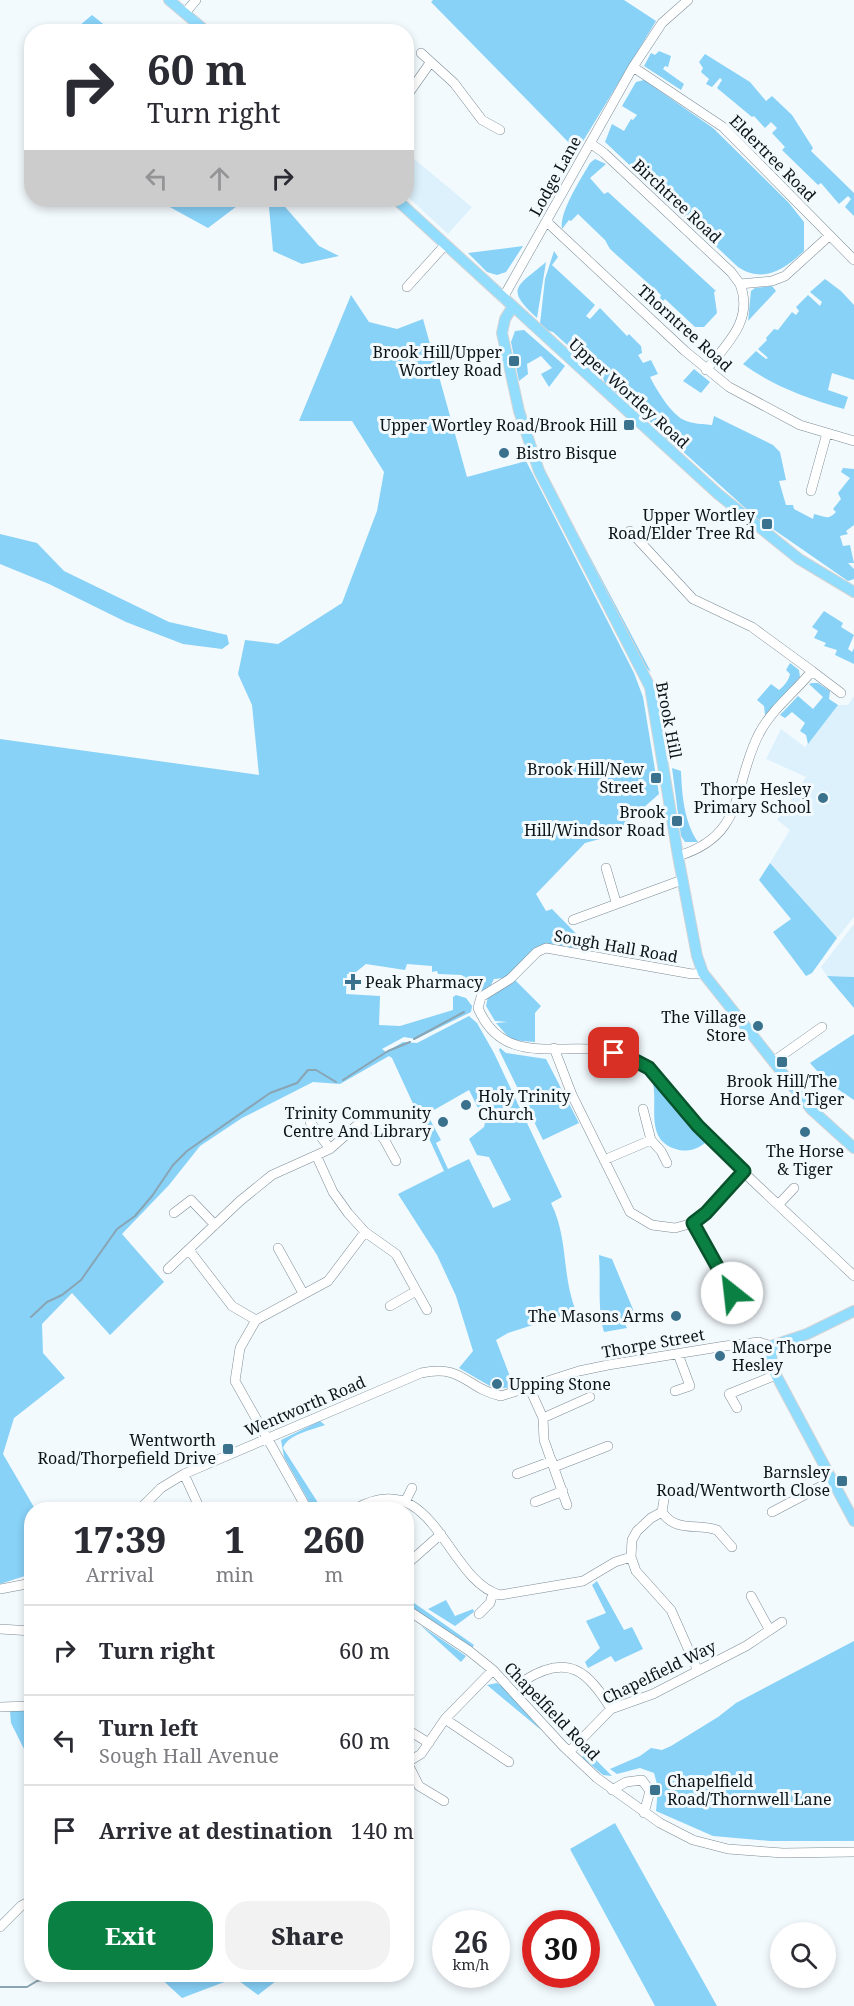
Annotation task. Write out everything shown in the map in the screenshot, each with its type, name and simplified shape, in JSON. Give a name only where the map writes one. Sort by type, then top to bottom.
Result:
[{"type":"main road","points":[[169,0],[198,24]]},
{"type":"main road","name":"Upper Wortley Road","points":[[406,207],[718,494],[799,559],[854,592]]},
{"type":"main road","name":"Brook Hill","points":[[513,306],[505,319],[502,333],[529,448],[650,687],[682,880],[697,956],[703,973],[811,1108],[854,1148]]},
{"type":"main road","name":"Thorpe Street","points":[[771,1346],[807,1334],[854,1311]]},
{"type":"main road","points":[[771,1346],[772,1366],[776,1375],[854,1521]]},
{"type":"street","points":[[185,13],[196,0]]},
{"type":"street","name":"Lodge Lane","points":[[503,298],[633,67],[662,23],[688,0]]},
{"type":"street","points":[[421,53],[454,83],[482,120],[500,130]]},
{"type":"street","points":[[414,86],[430,63]]},
{"type":"street","name":"Eldertree Road","points":[[633,67],[723,128],[854,260]]},
{"type":"street","name":"Birchtree Road","points":[[590,143],[731,272],[740,284]]},
{"type":"street","name":"Thorntree Road","points":[[547,222],[706,370],[729,387],[772,412],[827,434],[854,441]]},
{"type":"street","points":[[706,370],[741,324],[744,303],[740,284],[768,282],[785,276],[829,236]]},
{"type":"street","points":[[407,286],[446,244]]},
{"type":"street","points":[[811,491],[827,434]]},
{"type":"street","points":[[630,531],[693,599],[752,627],[841,693]]},
{"type":"street","points":[[678,856],[705,845],[723,828],[741,795],[761,730],[812,671]]},
{"type":"street","points":[[606,868],[616,902]]},
{"type":"street","points":[[573,920],[616,902],[682,880]]},
{"type":"street","name":"Sough Hall Road","points":[[554,1048],[519,1048],[504,1042],[478,1008],[481,997],[510,979],[537,952],[546,948],[557,948],[600,959],[692,974],[703,973]]},
{"type":"street","points":[[774,1061],[822,1027]]},
{"type":"street","points":[[744,1171],[706,1213],[693,1223],[675,1228],[652,1225],[630,1212],[572,1095],[554,1048],[601,1050],[626,1056],[649,1068],[698,1126],[854,1276]]},
{"type":"street","points":[[643,1109],[651,1140],[661,1151],[667,1163]]},
{"type":"street","points":[[168,1269],[272,1175],[330,1149],[364,1119],[384,1139],[396,1161]]},
{"type":"street","points":[[310,1122],[330,1149]]},
{"type":"street","points":[[604,1160],[651,1140]]},
{"type":"street","points":[[317,1156],[333,1192],[365,1232],[396,1254],[427,1310]]},
{"type":"street","points":[[779,1204],[794,1188]]},
{"type":"street","points":[[174,1213],[191,1200],[215,1225]]},
{"type":"street","points":[[693,1223],[732,1293]]},
{"type":"street","points":[[303,1502],[235,1381],[240,1348],[256,1320],[328,1281],[365,1232]]},
{"type":"street","points":[[278,1248],[303,1293]]},
{"type":"street","points":[[189,1250],[232,1306],[256,1320]]},
{"type":"street","points":[[390,1306],[416,1291]]},
{"type":"street","name":"Thorpe Street","points":[[490,1394],[501,1396],[579,1371],[678,1354],[759,1342],[771,1346]]},
{"type":"street","points":[[675,1391],[690,1386],[678,1354]]},
{"type":"street","name":"Wentworth Road","points":[[147,1502],[161,1488],[184,1474],[421,1373],[437,1370],[460,1374],[490,1394]]},
{"type":"street","points":[[737,1408],[729,1394],[776,1375]]},
{"type":"street","points":[[529,1387],[543,1418],[544,1440],[567,1505]]},
{"type":"street","points":[[543,1418],[590,1397]]},
{"type":"street","points":[[517,1474],[608,1446]]},
{"type":"street","points":[[184,1474],[197,1502]]},
{"type":"street","points":[[772,1512],[833,1480]]},
{"type":"street","points":[[372,1502],[380,1499],[405,1502],[412,1488]]},
{"type":"street","points":[[535,1502],[563,1491]]},
{"type":"street","points":[[665,1493],[662,1512],[667,1519],[678,1526],[717,1530],[732,1547]]},
{"type":"street","points":[[414,1509],[429,1520],[478,1581],[493,1593],[508,1595],[583,1581],[615,1562],[631,1557]]},
{"type":"street","points":[[662,1512],[636,1531],[632,1540],[631,1557],[636,1571],[671,1610],[698,1671]]},
{"type":"street","points":[[414,1558],[441,1534]]},
{"type":"street","points":[[0,1589],[24,1584]]},
{"type":"street","points":[[480,1614],[490,1603],[493,1593]]},
{"type":"street","points":[[751,1596],[769,1629]]},
{"type":"street","name":"Chapelfield Road","points":[[414,1614],[468,1650],[493,1670],[569,1752],[612,1790],[644,1813],[693,1840],[728,1849],[783,1853],[854,1852]]},
{"type":"street","name":"Chapelfield Way","points":[[569,1752],[611,1709],[648,1696],[698,1671],[746,1646],[782,1622]]},
{"type":"street","points":[[0,1629],[24,1630]]},
{"type":"street","points":[[525,1680],[555,1667],[577,1670],[593,1680],[611,1709]]},
{"type":"street","points":[[414,1758],[421,1754],[445,1719],[493,1670]]},
{"type":"street","points":[[0,1707],[24,1706]]},
{"type":"street","points":[[445,1719],[509,1762]]},
{"type":"street","points":[[414,1734],[429,1743]]},
{"type":"street","points":[[414,1776],[419,1786],[444,1801]]},
{"type":"street","points":[[612,1790],[626,1782],[642,1780],[650,1791],[644,1813]]},
{"type":"street","points":[[0,1928],[24,1904]]},
{"type":"shaded area","points":[[433,0],[624,0],[656,21],[577,151],[431,2]]},
{"type":"shaded area","points":[[92,15],[103,24],[81,24]]},
{"type":"shaded area","points":[[659,51],[671,56],[668,67],[665,66],[663,69],[684,84],[681,90],[644,66],[651,53],[655,55]]},
{"type":"shaded area","points":[[705,54],[750,82],[766,101],[772,96],[792,115],[813,148],[811,151],[854,193],[854,216],[845,207],[851,199],[848,196],[839,204],[821,183],[818,185],[782,150],[785,147],[772,133],[777,128],[771,122],[765,128],[754,116],[752,117],[717,88],[722,80],[720,78],[712,87],[706,84],[709,79],[701,72],[703,68],[699,62]]},
{"type":"shaded area","points":[[644,80],[713,128],[789,203],[804,222],[804,251],[797,258],[774,272],[765,274],[748,272],[738,267],[605,142],[612,124],[624,131],[631,119],[633,120],[637,115],[622,106],[636,82]]},
{"type":"shaded area","points":[[414,159],[472,207],[448,234],[414,202]]},
{"type":"shaded area","points":[[595,159],[606,164],[590,178],[604,194],[608,192],[716,291],[714,292],[717,313],[704,327],[695,327],[665,299],[663,301],[660,298],[661,295],[610,249],[605,240],[578,214],[562,229],[564,214],[572,196],[590,163]]},
{"type":"shaded area","points":[[170,207],[236,207],[208,228]]},
{"type":"shaded area","points":[[269,207],[285,207],[319,246],[339,256],[302,264],[273,251]]},
{"type":"shaded area","points":[[523,246],[506,272],[497,275],[487,272],[468,253]]},
{"type":"shaded area","points":[[554,251],[558,257],[552,265],[595,305],[586,316],[590,319],[600,308],[627,336],[629,334],[641,346],[642,353],[638,355],[643,363],[651,360],[658,374],[650,377],[664,401],[679,417],[690,422],[712,425],[714,416],[773,445],[780,452],[786,480],[779,481],[786,505],[793,505],[794,509],[813,519],[814,514],[831,516],[836,512],[833,509],[841,499],[838,493],[850,478],[841,472],[843,468],[854,469],[854,525],[846,531],[848,534],[840,536],[843,546],[850,545],[854,563],[848,563],[854,569],[854,579],[848,581],[770,527],[766,521],[763,524],[679,448],[674,448],[664,439],[664,435],[620,393],[609,388],[603,378],[553,332],[546,330],[540,324],[545,279]]},
{"type":"shaded area","points":[[546,262],[537,318],[520,300],[518,288]]},
{"type":"shaded area","points":[[825,279],[854,305],[854,380],[832,373],[828,390],[848,397],[844,409],[789,390],[743,364],[756,351],[766,359],[768,358],[758,349],[774,329],[778,330],[792,312],[796,315],[799,311],[796,307],[808,295],[820,306],[822,302],[810,292]]},
{"type":"shaded area","points":[[772,286],[776,291],[748,321],[751,291],[755,288]]},
{"type":"shaded area","points":[[351,295],[369,322],[397,329],[423,319],[467,477],[526,461],[634,673],[643,697],[659,794],[617,831],[618,834],[585,843],[536,894],[546,911],[552,909],[597,955],[556,945],[505,978],[494,979],[491,985],[477,995],[473,993],[462,975],[438,974],[437,971],[432,972],[432,966],[407,964],[405,970],[366,964],[356,972],[347,974],[346,994],[380,996],[379,1025],[400,1026],[453,1010],[453,997],[456,995],[466,998],[472,1006],[471,1012],[416,1039],[404,1037],[382,1049],[386,1052],[403,1042],[417,1043],[469,1016],[477,1023],[494,1053],[562,1197],[551,1203],[557,1217],[568,1283],[576,1311],[508,1333],[496,1340],[514,1387],[495,1389],[459,1368],[473,1351],[456,1296],[437,1255],[398,1194],[444,1171],[392,1058],[389,1056],[340,1084],[313,1082],[242,1118],[200,1146],[169,1185],[122,1234],[164,1282],[110,1335],[72,1293],[42,1324],[43,1353],[65,1378],[14,1418],[3,1454],[31,1502],[24,1502],[24,1576],[0,1584],[0,739],[259,775],[252,705],[238,674],[245,640],[278,644],[342,603],[377,511],[384,472],[352,421],[299,421]],"holes":[[[469,1090],[480,1112],[488,1111],[484,1127],[469,1139],[477,1155],[489,1157],[511,1200],[493,1208],[469,1159],[448,1169],[436,1143],[441,1140],[427,1114]]]},
{"type":"shaded area","points":[[524,330],[565,366],[549,387],[541,374],[552,368],[541,356],[527,364],[528,374],[519,381],[511,342],[515,331]]},
{"type":"shaded area","points":[[694,369],[710,382],[701,393],[683,381]]},
{"type":"shaded area","points":[[560,502],[562,504],[651,672],[646,668]]},
{"type":"shaded area","points":[[0,534],[37,543],[64,571],[169,622],[227,635],[229,644],[222,649],[183,644],[126,622],[49,584],[0,564]]},
{"type":"shaded area","points":[[824,611],[843,623],[841,627],[854,635],[848,649],[852,652],[854,648],[854,664],[835,655],[837,650],[824,646],[826,643],[814,638],[818,631],[812,627]]},
{"type":"shaded area","points":[[790,663],[799,670],[800,677],[765,715],[764,706],[757,700],[771,684],[779,690],[784,685],[790,674],[786,670]]},
{"type":"shaded area","points":[[818,683],[830,691],[829,699],[838,705],[808,744],[806,735],[800,731],[805,723],[792,712],[785,718],[780,715],[798,696],[813,709],[823,697],[809,684]]},
{"type":"shaded area","name":"Thorpe Hesley Primary School","points":[[854,696],[854,917],[837,938],[770,863],[790,830],[777,820],[806,777],[766,759],[781,729],[805,747],[838,705],[848,705]]},
{"type":"shaded area","points":[[672,768],[681,771],[687,817],[698,842],[685,842],[681,836]]},
{"type":"shaded area","points":[[770,863],[837,938],[812,973],[806,976],[773,932],[791,919],[759,880]]},
{"type":"shaded area","points":[[854,924],[854,977],[827,976],[821,967]]},
{"type":"shaded area","points":[[827,976],[854,977],[854,1008]]},
{"type":"shaded area","points":[[515,980],[541,1006],[535,1013],[535,1042],[511,1040],[496,1023],[508,1022],[495,1021],[486,1006],[488,996]]},
{"type":"shaded area","points":[[854,1034],[854,1100],[827,1082],[810,1063]]},
{"type":"shaded area","points":[[500,1048],[506,1053],[546,1059],[579,1123],[543,1140]]},
{"type":"shaded area","points":[[653,1083],[705,1143],[693,1150],[683,1151],[668,1146],[661,1140],[655,1123]]},
{"type":"shaded area","points":[[599,1255],[612,1259],[635,1314],[622,1318],[627,1328],[604,1332],[600,1304]]},
{"type":"shaded area","points":[[320,1421],[325,1425],[295,1436],[283,1448],[318,1502],[309,1502],[284,1457],[281,1440]]},
{"type":"shaded area","points":[[597,1581],[624,1630],[632,1627],[643,1649],[615,1662],[611,1656],[588,1668],[585,1662],[600,1648],[586,1621],[606,1613],[592,1585]]},
{"type":"shaded area","points":[[446,1600],[455,1616],[473,1609],[474,1612],[455,1626],[428,1609]]},
{"type":"shaded area","points":[[414,1603],[474,1645],[472,1648],[415,1610]]},
{"type":"shaded area","points":[[420,1625],[466,1656],[461,1662]]},
{"type":"shaded area","points":[[854,1641],[854,1841],[770,1841],[713,1836],[656,1811],[658,1788],[654,1773],[640,1768],[617,1774],[610,1769],[640,1756],[651,1748],[662,1750],[671,1746],[736,1703]]},
{"type":"shaded area","points":[[497,1683],[506,1689],[541,1730],[487,1685]]},
{"type":"shaded area","points":[[10,1711],[24,1711],[24,1749],[11,1723]]},
{"type":"shaded area","points":[[582,1746],[612,1776],[603,1775],[583,1758]]},
{"type":"shaded area","points":[[615,1823],[717,2006],[655,2006],[570,1849]]},
{"type":"shaded area","points":[[165,1982],[224,1982],[182,1998]]},
{"type":"shaded area","points":[[240,1982],[275,1982],[258,1995]]},
{"type":"waterway","points":[[414,1039],[464,1012]]},
{"type":"waterway","points":[[343,1080],[388,1051],[410,1042]]},
{"type":"waterway","points":[[31,1317],[47,1302],[62,1295],[81,1280],[117,1229],[135,1216],[173,1165],[187,1151],[270,1093],[297,1083],[308,1070],[316,1070],[336,1082]]},
{"type":"waterway","points":[[0,1987],[27,1987],[35,1982]]},
{"type":"place","name":"Brook Hill/Upper Wortley Road","points":[[514,361]]},
{"type":"place","name":"Upper Wortley Road/Brook Hill","points":[[629,425]]},
{"type":"place","name":"Bistro Bisque","points":[[504,453]]},
{"type":"place","name":"Upper Wortley Road/Elder Tree Rd","points":[[767,524]]},
{"type":"place","name":"Brook Hill/New Street","points":[[656,778]]},
{"type":"place","name":"Thorpe Hesley Primary School","points":[[823,798]]},
{"type":"place","name":"Brook Hill/Windsor Road","points":[[677,821]]},
{"type":"place","name":"Peak Pharmacy","points":[[353,982]]},
{"type":"place","name":"The Village Store","points":[[758,1026]]},
{"type":"place","name":"Brook Hill/The Horse And Tiger","points":[[782,1062]]},
{"type":"place","name":"Holy Trinity Church","points":[[466,1105]]},
{"type":"place","name":"Trinity Community Centre And Library","points":[[443,1122]]},
{"type":"place","name":"The Horse & Tiger","points":[[805,1132]]},
{"type":"place","name":"The Masons Arms","points":[[676,1316]]},
{"type":"place","name":"Mace Thorpe Hesley","points":[[720,1356]]},
{"type":"place","name":"Upping Stone","points":[[497,1384]]},
{"type":"place","name":"Wentworth Road/Thorpefield Drive","points":[[228,1449]]},
{"type":"place","name":"Barnsley Road/Wentworth Close","points":[[842,1481]]},
{"type":"place","name":"Chapelfield Road/Thornwell Lane","points":[[655,1790]]},
{"type":"route","points":[[614,1053],[626,1056],[649,1068],[698,1126],[744,1171],[706,1213],[693,1223],[732,1293]]}]
